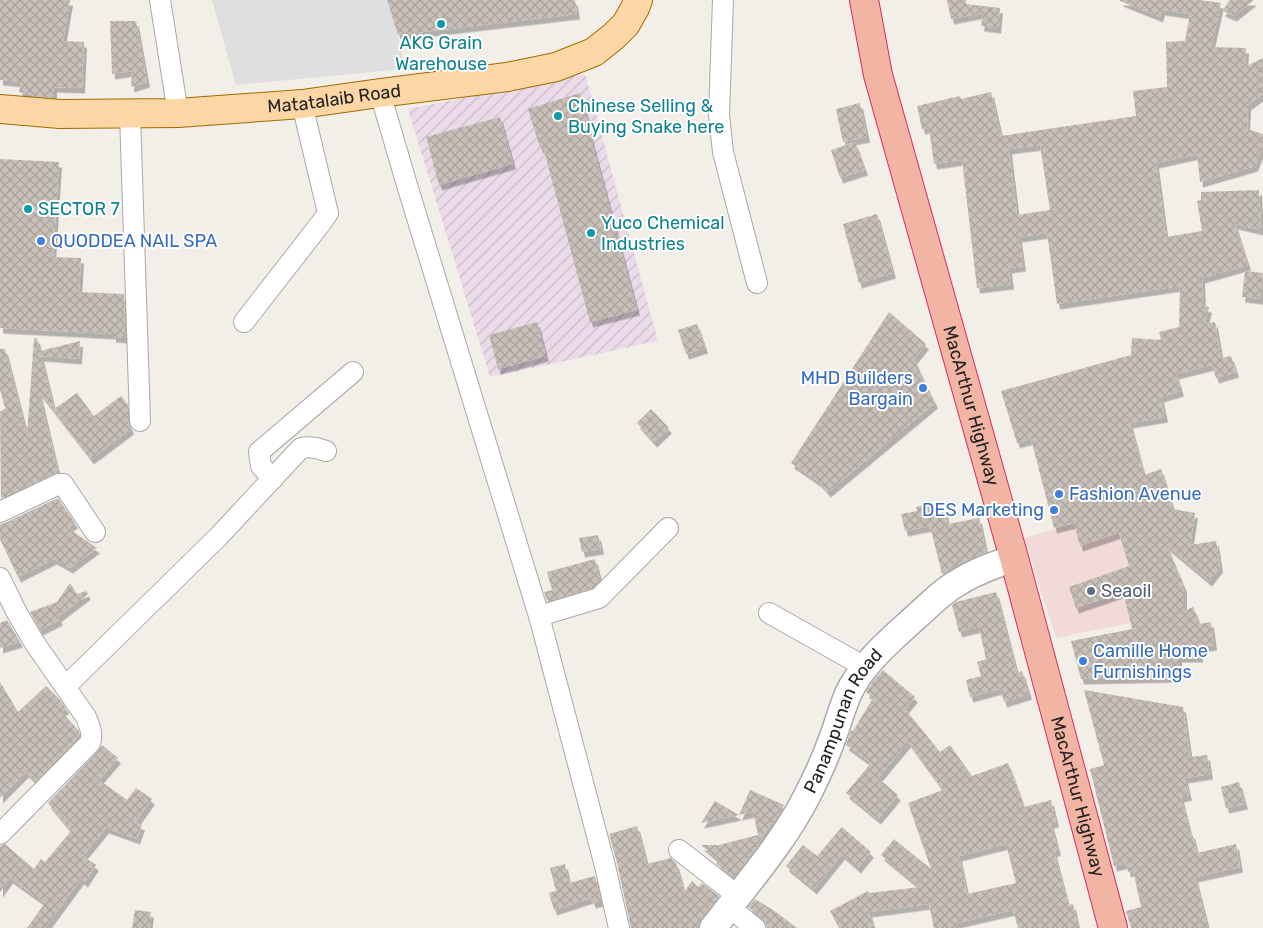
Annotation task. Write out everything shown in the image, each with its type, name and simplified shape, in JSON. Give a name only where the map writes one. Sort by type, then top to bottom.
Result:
[{"type":"highway","name":"MacArthur Highway","points":[[864,0],[878,75],[1014,558],[1113,928]]},
{"type":"main road","name":"Matatalaib Road","points":[[0,110],[60,114],[178,113],[302,104],[506,77],[556,67],[594,52],[626,24],[638,0]]},
{"type":"street","points":[[160,0],[178,113]]},
{"type":"street","points":[[723,0],[719,115],[724,152],[757,283]]},
{"type":"street","points":[[380,93],[539,616],[605,866],[619,928]]},
{"type":"street","points":[[244,322],[328,213],[302,104]]},
{"type":"street","points":[[130,114],[140,421]]},
{"type":"street","points":[[273,479],[261,466],[259,452],[353,372]]},
{"type":"street","points":[[66,687],[219,536],[301,448],[308,446],[326,451]]},
{"type":"street","points":[[0,512],[62,484],[95,532]]},
{"type":"street","points":[[539,616],[598,598],[668,528]]},
{"type":"street","name":"Panampunan Road","points":[[713,928],[779,842],[807,797],[828,750],[848,695],[865,666],[912,621],[956,583],[975,573],[1014,558]]},
{"type":"street","points":[[0,578],[34,642],[86,717],[92,730],[90,743],[0,834]]},
{"type":"street","points":[[770,613],[865,666]]},
{"type":"street","points":[[679,850],[733,902],[755,928]]},
{"type":"shaded area","points":[[212,0],[387,0],[398,35],[405,69],[236,85]]},
{"type":"shaded area","points":[[585,74],[658,341],[490,377],[408,109]]},
{"type":"shaded area","points":[[1146,502],[1145,620],[1056,638],[1024,538]]},
{"type":"building","points":[[0,0],[70,0],[63,41],[84,42],[82,88],[54,87],[54,98],[39,97],[19,92],[21,82],[0,80]]},
{"type":"building","name":"AKG Grain Warehouse","points":[[387,0],[575,0],[577,14],[398,35]]},
{"type":"building","points":[[947,0],[966,0],[966,4],[1000,8],[998,28],[981,26],[983,13],[951,19]]},
{"type":"building","points":[[1200,0],[1221,3],[1211,47],[1246,48],[1245,67],[1263,58],[1263,94],[1248,105],[1247,129],[1263,134],[1263,145],[1255,166],[1200,182],[1197,154],[1156,163],[1166,237],[1202,231],[1197,201],[1201,200],[1201,192],[1259,190],[1261,230],[1235,224],[1248,265],[1202,278],[1203,306],[1209,307],[1205,324],[1215,322],[1221,358],[1231,356],[1236,372],[1216,378],[1212,365],[1176,374],[1181,391],[1161,397],[1165,417],[1130,423],[1144,475],[1161,469],[1173,509],[1195,513],[1190,545],[1216,541],[1220,567],[1209,581],[1167,546],[1184,587],[1184,611],[1193,607],[1200,624],[1211,622],[1214,645],[1199,647],[1200,657],[1179,657],[1179,677],[1081,679],[1071,641],[1132,629],[1123,592],[1076,608],[1069,587],[1129,566],[1119,533],[1080,546],[1074,523],[1054,528],[1031,439],[1017,443],[1001,391],[1131,355],[1132,338],[1161,340],[1159,332],[1179,327],[1180,286],[1057,304],[1047,233],[1019,237],[1023,266],[1009,268],[1011,284],[977,288],[962,160],[934,164],[929,128],[922,129],[917,106],[960,96],[961,99],[991,92],[1001,136],[1136,116],[1133,91],[1167,87],[1166,42],[1185,41],[1190,14],[1162,10],[1160,17],[1120,1]],"holes":[[[1040,145],[1050,210],[1017,215],[1009,149]]]},
{"type":"building","points":[[1230,0],[1254,0],[1234,16],[1222,11]]},
{"type":"building","points":[[110,21],[136,21],[147,82],[131,87],[132,71],[112,74]]},
{"type":"building","name":"Yuco Chemical Industries","points":[[580,93],[637,310],[590,322],[543,147],[540,148],[528,109]]},
{"type":"building","points":[[860,103],[867,137],[843,142],[836,109]]},
{"type":"building","points":[[500,117],[513,164],[439,185],[426,137]]},
{"type":"building","points":[[855,142],[865,170],[840,178],[831,150]]},
{"type":"building","name":"SECTOR 7","points":[[0,159],[59,162],[53,257],[81,258],[79,292],[124,294],[125,338],[113,337],[113,334],[0,328]]},
{"type":"building","points":[[877,214],[893,273],[859,283],[843,224]]},
{"type":"building","points":[[1245,271],[1263,273],[1260,299],[1242,297]]},
{"type":"building","points":[[889,312],[926,344],[914,359],[935,403],[828,492],[819,482],[791,463]]},
{"type":"building","points":[[537,322],[546,356],[498,369],[489,335]]},
{"type":"building","points":[[697,324],[705,348],[686,354],[678,330]]},
{"type":"building","points":[[34,338],[37,338],[40,351],[80,341],[79,359],[41,356],[54,409],[77,393],[94,416],[121,396],[128,405],[128,422],[131,429],[91,459],[39,392],[58,472],[1,498],[0,412],[6,408],[0,389],[0,349],[5,349],[27,435]]},
{"type":"building","points":[[651,409],[669,428],[654,442],[637,423]]},
{"type":"building","points":[[58,498],[75,523],[68,528],[97,548],[70,568],[54,559],[18,577],[0,539],[0,524]]},
{"type":"building","points":[[943,501],[948,524],[979,518],[986,552],[957,564],[942,574],[930,526],[905,531],[901,514],[917,511],[916,507]]},
{"type":"building","points":[[598,535],[601,549],[582,552],[579,538]]},
{"type":"building","points":[[595,559],[600,580],[593,588],[547,601],[544,592],[552,590],[547,572]]},
{"type":"building","points":[[70,583],[77,594],[86,591],[88,594],[58,617],[60,620],[40,630],[30,612],[57,602]]},
{"type":"building","points":[[996,592],[1017,673],[1022,671],[1029,694],[1004,702],[1000,689],[970,697],[966,680],[981,676],[977,662],[986,659],[979,627],[959,632],[952,605],[956,602]]},
{"type":"building","points":[[7,620],[20,642],[0,648],[0,623]]},
{"type":"building","points":[[883,670],[915,697],[905,709],[940,752],[950,745],[972,776],[1008,763],[1024,807],[1051,800],[1056,822],[1051,823],[1058,850],[1054,852],[1068,905],[1073,904],[1078,928],[1018,928],[1013,910],[957,923],[958,928],[934,928],[929,904],[869,912],[874,928],[839,928],[830,911],[868,891],[869,893],[920,887],[881,855],[894,839],[931,869],[908,803],[943,790],[908,742],[878,778],[898,795],[878,819],[846,793],[871,763],[846,745],[851,730],[853,731],[873,698],[866,692]],"holes":[[[1006,844],[1016,883],[967,894],[959,856]]]},
{"type":"building","points":[[0,682],[18,712],[46,686],[66,708],[62,712],[79,731],[79,736],[36,781],[26,772],[0,798]]},
{"type":"building","points":[[1084,690],[1183,707],[1190,757],[1207,755],[1210,774],[1185,778],[1189,795],[1181,797],[1197,853],[1236,844],[1240,867],[1195,877],[1208,928],[1131,928],[1126,911],[1141,907],[1133,870],[1128,872],[1126,863],[1114,866],[1090,769],[1104,765]]},
{"type":"building","points":[[102,745],[118,758],[99,780],[127,800],[136,788],[152,799],[135,823],[142,825],[137,839],[106,828],[83,856],[96,865],[85,882],[81,879],[45,928],[27,928],[45,903],[10,878],[0,892],[0,846],[5,844],[34,869],[41,859],[45,862],[71,831],[48,803]]},
{"type":"building","points":[[1239,782],[1245,804],[1226,808],[1221,787]]},
{"type":"building","points":[[750,790],[784,805],[756,848],[734,877],[716,864],[719,860],[701,845],[719,845],[758,835],[753,812],[739,815]]},
{"type":"building","points":[[715,801],[739,815],[701,823]]},
{"type":"building","points":[[637,826],[647,864],[671,858],[676,863],[684,892],[692,881],[698,887],[702,883],[719,896],[701,919],[698,928],[631,928],[609,834]]},
{"type":"building","points":[[842,827],[871,852],[858,868],[842,854],[814,889],[786,866],[803,845],[817,856]]},
{"type":"building","points":[[565,864],[569,883],[595,876],[601,901],[593,903],[591,898],[554,910],[549,893],[556,891],[550,868]]},
{"type":"building","points":[[755,899],[797,928],[767,928],[763,919],[748,907]]},
{"type":"building","points":[[135,910],[151,912],[149,928],[132,928]]},
{"type":"place","name":"AKG Grain Warehouse","points":[[441,24]]},
{"type":"place","name":"Chinese Selling & Buying Snake here","points":[[558,116]]},
{"type":"place","name":"SECTOR 7","points":[[28,209]]},
{"type":"place","name":"Yuco Chemical Industries","points":[[591,233]]},
{"type":"place","name":"QUODDEA NAIL SPA","points":[[41,241]]},
{"type":"place","name":"MHD Builders Bargain","points":[[923,388]]},
{"type":"place","name":"Fashion Avenue","points":[[1059,494]]},
{"type":"place","name":"DES Marketing","points":[[1054,510]]},
{"type":"place","name":"Seaoil","points":[[1091,591]]},
{"type":"place","name":"Camille Home Furnishings","points":[[1083,661]]}]
